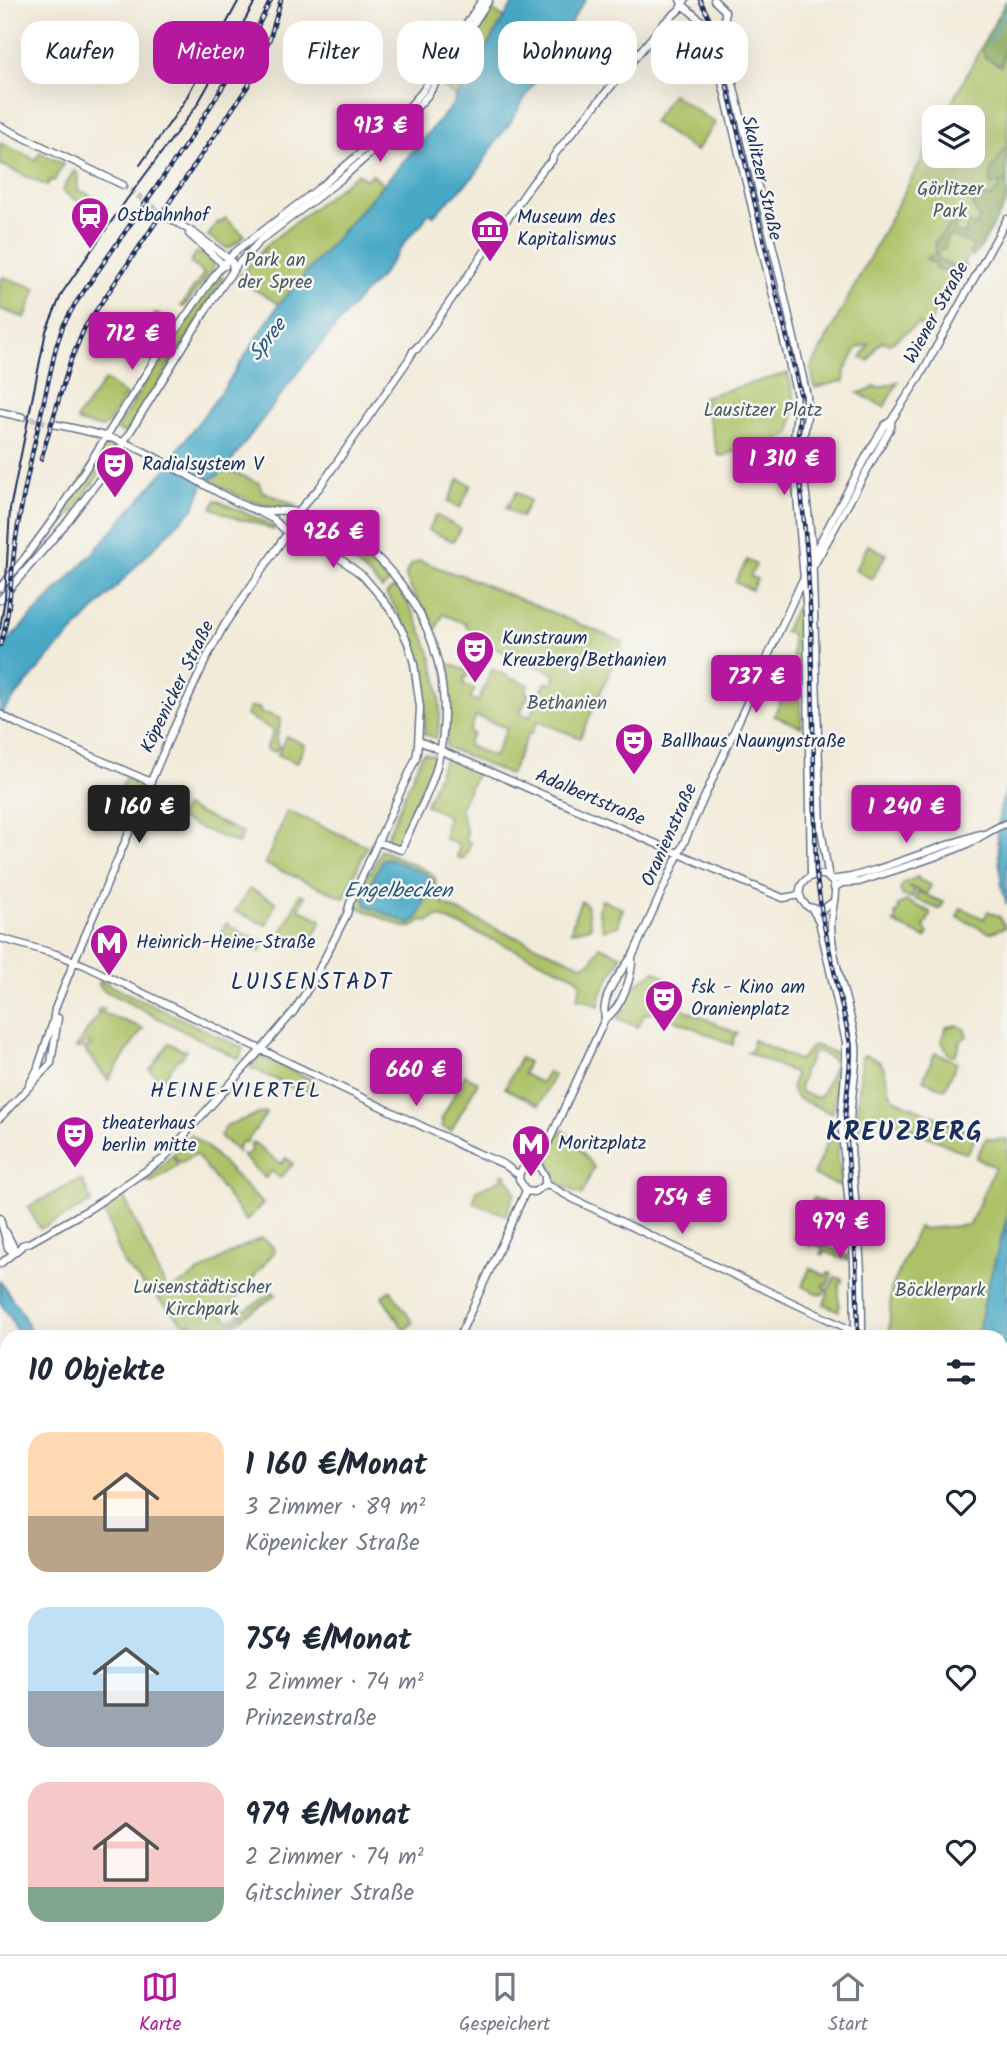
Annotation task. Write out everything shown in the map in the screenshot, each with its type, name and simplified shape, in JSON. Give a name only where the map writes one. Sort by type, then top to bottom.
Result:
[{"type":"main road","points":[[388,134],[422,92],[482,0]]},
{"type":"main road","points":[[0,600],[92,490],[125,443],[233,271],[260,241],[388,134],[428,95],[489,0]]},
{"type":"main road","points":[[714,0],[726,13],[722,21]]},
{"type":"main road","points":[[682,1],[702,21]]},
{"type":"main road","name":"Köpenicker Straße","points":[[29,1085],[40,1062],[74,961],[216,638],[288,533],[301,508],[545,167],[552,162],[552,157],[679,10],[682,1]]},
{"type":"main road","name":"Skalitzer Straße","points":[[722,84],[797,403],[793,448],[807,632],[811,876]]},
{"type":"main road","name":"Skalitzer Straße","points":[[733,84],[781,281],[807,403],[802,457],[813,555],[821,829],[829,880]]},
{"type":"main road","points":[[0,126],[123,185]]},
{"type":"main road","points":[[0,588],[38,542],[154,361],[205,287],[226,262],[254,237],[325,188]]},
{"type":"main road","points":[[166,216],[226,262],[233,271]]},
{"type":"main road","name":"Wiener Straße","points":[[804,578],[813,555],[875,442],[919,378],[1007,219]]},
{"type":"main road","points":[[791,370],[800,368]]},
{"type":"main road","points":[[0,412],[22,417]]},
{"type":"main road","name":"Wiener Straße","points":[[804,578],[813,567],[891,427],[891,421]]},
{"type":"main road","points":[[0,1264],[26,1243],[100,1202],[163,1158],[293,1011],[313,981],[348,909],[414,764],[419,741],[420,707],[416,670],[408,643],[390,609],[372,586],[348,564],[322,548],[288,533],[273,519],[125,443],[53,424]]},
{"type":"main road","points":[[794,436],[804,431]]},
{"type":"main road","points":[[253,509],[292,511],[333,527],[363,547],[393,575],[415,604],[430,635],[441,677],[443,715],[440,751],[434,775],[401,850],[378,842]]},
{"type":"main road","name":"Oranienstraße","points":[[605,1019],[604,1012],[612,986],[632,956],[804,578]]},
{"type":"main road","points":[[2,715],[151,782]]},
{"type":"main road","name":"Adalbertstraße","points":[[419,741],[784,899],[800,895]]},
{"type":"main road","points":[[834,888],[842,883],[866,879],[1007,823]]},
{"type":"main road","points":[[829,880],[849,878],[966,841]]},
{"type":"main road","points":[[832,902],[822,910],[812,909],[804,904],[800,895],[802,884],[811,876],[820,875],[829,880],[834,888],[832,941],[856,1051],[851,1098],[851,1185],[860,1330]]},
{"type":"main road","points":[[812,909],[819,921],[846,1050],[841,1110],[851,1185]]},
{"type":"main road","points":[[0,938],[74,961],[453,1141],[458,1140],[520,1172]]},
{"type":"main road","points":[[824,942],[832,941]]},
{"type":"main road","name":"Oranienstraße","points":[[538,1165],[605,1019],[615,1009],[625,990],[632,956]]},
{"type":"main road","name":"Köpenicker Straße","points":[[29,1085],[49,1065],[54,1051],[58,1002]]},
{"type":"main road","points":[[0,1118],[29,1085]]},
{"type":"main road","points":[[520,1172],[531,1165],[538,1165],[543,1172],[545,1185]]},
{"type":"main road","points":[[520,1172],[521,1184],[526,1191],[534,1192],[545,1185]]},
{"type":"main road","points":[[545,1185],[847,1330]]},
{"type":"main road","points":[[462,1330],[526,1191]]},
{"type":"main road","points":[[0,1218],[14,1248],[13,1252]]},
{"type":"green space","name":"Görlitzer Park","points":[[1007,0],[1007,193],[979,236],[925,331],[919,323],[889,344],[883,341],[876,347],[869,361],[861,358],[869,344],[857,348],[845,371],[844,382],[815,388],[811,368],[922,159],[922,168],[985,168],[985,105],[950,105]]},
{"type":"green space","points":[[1007,0],[1006,42],[1001,66],[985,57],[981,48]]},
{"type":"green space","points":[[491,9],[504,18],[498,21],[498,28],[484,51],[484,21]]},
{"type":"green space","points":[[443,84],[464,84],[456,97],[442,86]]},
{"type":"green space","points":[[672,94],[715,123],[696,151],[653,122]]},
{"type":"green space","points":[[0,143],[36,160],[40,152],[63,164],[54,181],[50,180],[47,186],[0,164]]},
{"type":"green space","points":[[1007,145],[1007,177],[1003,181],[1007,184],[1007,201],[973,257],[969,255],[973,246],[951,235],[947,237],[945,248],[937,252],[938,259],[958,269],[962,265],[966,266],[964,273],[951,273],[942,269],[938,271],[934,268],[936,262],[930,262],[926,258],[934,255],[934,244],[956,218],[962,222],[954,227],[956,233],[966,234],[969,223],[976,227],[979,217],[972,205],[982,197],[991,198],[1000,187],[1000,182],[991,186],[991,171]]},
{"type":"green space","points":[[74,171],[79,180],[79,192],[95,198],[89,208],[62,191]]},
{"type":"green space","name":"Park an der Spree","points":[[358,173],[366,180],[372,174],[383,184],[279,304],[237,279],[269,243]]},
{"type":"green space","points":[[225,218],[245,236],[228,249],[208,236],[218,222],[221,223]]},
{"type":"green space","points":[[196,253],[203,253],[214,266],[184,307],[181,306],[204,273],[190,263]]},
{"type":"green space","points":[[218,274],[223,278],[177,354],[166,347]]},
{"type":"green space","points":[[3,277],[36,288],[25,318],[0,309],[0,284]]},
{"type":"green space","points":[[156,313],[172,325],[157,347],[153,345],[159,336],[149,330],[143,337],[141,335]]},
{"type":"green space","points":[[165,350],[175,356],[128,434],[116,430]]},
{"type":"green space","name":"Lausitzer Platz","points":[[788,373],[795,400],[791,433],[766,444],[718,455],[703,397]]},
{"type":"green space","points":[[105,380],[126,395],[107,425],[102,428],[78,422],[77,418]]},
{"type":"green space","points":[[898,382],[884,407],[858,393],[875,386],[878,388]]},
{"type":"green space","points":[[103,446],[116,449],[76,508],[33,559],[30,557]]},
{"type":"green space","points":[[225,469],[259,483],[262,491],[297,506],[272,506],[250,501],[208,479],[219,475]]},
{"type":"green space","points":[[459,479],[471,485],[460,508],[448,502]]},
{"type":"green space","points":[[517,492],[530,501],[521,517],[506,508]]},
{"type":"green space","points":[[216,500],[270,524],[273,530],[212,508]]},
{"type":"green space","points":[[436,515],[461,529],[453,541],[428,530]]},
{"type":"green space","points":[[308,523],[343,537],[375,563],[391,581],[382,589],[347,557],[306,535],[303,529]]},
{"type":"green space","points":[[868,545],[886,554],[872,579],[855,570]]},
{"type":"green space","points":[[747,560],[756,565],[750,576],[757,579],[751,590],[735,582]]},
{"type":"green space","name":"Bethanien","points":[[420,561],[459,574],[623,642],[580,738],[538,721],[531,734],[528,734],[510,775],[446,747],[449,698],[443,661],[469,672],[467,677],[464,677],[464,685],[475,689],[470,698],[478,702],[492,669],[511,680],[528,684],[525,692],[529,694],[520,713],[530,717],[546,682],[552,684],[556,674],[526,661],[524,656],[513,656],[477,641],[479,633],[443,614],[434,633],[406,577],[408,569]],"holes":[[[476,716],[507,728],[494,757],[468,746],[473,734],[469,732]]]},
{"type":"green space","points":[[396,586],[416,619],[432,659],[440,700],[436,738],[424,734],[424,696],[418,661],[405,627],[386,594]]},
{"type":"green space","points":[[795,609],[800,611],[802,661],[793,661],[792,635],[784,632]]},
{"type":"green space","points":[[789,666],[802,668],[802,727],[774,716],[783,695],[784,677]]},
{"type":"green space","points":[[250,707],[259,708],[261,713],[281,719],[276,742],[279,747],[275,752],[266,749],[274,731],[246,715]]},
{"type":"green space","points":[[286,736],[305,745],[297,763],[278,755]]},
{"type":"green space","points":[[422,754],[434,756],[433,763],[398,844],[386,839]]},
{"type":"green space","points":[[445,758],[478,771],[460,807],[467,834],[465,840],[471,843],[464,858],[458,858],[457,855],[460,846],[444,838],[448,816],[426,805]]},
{"type":"green space","points":[[125,777],[141,784],[131,809],[117,803]]},
{"type":"green space","points":[[185,807],[243,833],[238,844],[177,818]]},
{"type":"green space","points":[[287,811],[367,846],[344,898],[265,864]]},
{"type":"green space","points":[[381,850],[428,871],[435,878],[435,889],[441,891],[443,904],[494,928],[582,965],[591,962],[600,946],[622,956],[604,988],[599,1006],[577,998],[581,984],[577,977],[439,916],[427,922],[421,920],[414,926],[403,927],[355,906],[366,883],[363,882],[368,871],[371,872]],"holes":[[[389,858],[430,878],[367,906],[364,900],[383,859]]]},
{"type":"green space","points":[[918,877],[931,885],[926,895],[944,903],[939,909],[915,899],[918,892],[926,894],[910,886],[909,888],[915,890],[912,898],[903,896],[900,890],[903,883]]},
{"type":"green space","points":[[250,889],[276,902],[266,925],[235,911]]},
{"type":"green space","points":[[300,894],[305,896],[299,909],[321,922],[309,946],[305,948],[280,937]]},
{"type":"green space","points":[[602,900],[623,909],[619,926],[603,930],[598,909]]},
{"type":"green space","points":[[581,901],[586,904],[591,927],[571,932],[575,915]]},
{"type":"green space","points":[[906,901],[930,912],[924,927],[928,934],[926,938],[893,923],[896,921],[898,905]]},
{"type":"green space","points":[[961,908],[984,919],[988,911],[1000,917],[1005,927],[990,933],[957,917]]},
{"type":"green space","points":[[227,923],[236,930],[264,942],[260,952],[220,933]]},
{"type":"green space","points":[[655,971],[664,976],[657,992],[658,997],[738,1034],[734,1037],[733,1045],[657,1012],[644,1014],[638,1027],[618,1019],[633,987]]},
{"type":"green space","points":[[101,981],[243,1048],[239,1059],[103,990],[98,983]]},
{"type":"green space","points":[[101,1008],[104,1008],[102,1013],[143,1028],[108,1080],[84,1049],[91,1046],[89,1042],[76,1048]]},
{"type":"green space","points":[[958,1025],[965,1030],[967,1036],[961,1041],[955,1055],[949,1055],[941,1040],[947,1027]]},
{"type":"green space","points":[[753,1040],[798,1060],[815,1045],[840,1055],[833,1112],[797,1098],[791,1089],[794,1073],[747,1052],[752,1049]],"holes":[[[817,1051],[832,1059],[835,1064],[821,1096],[816,1098],[801,1092],[799,1087],[803,1071],[812,1054]]]},
{"type":"green space","points":[[169,1043],[184,1051],[187,1049],[161,1081],[150,1070]]},
{"type":"green space","points":[[935,1053],[957,1062],[945,1089],[923,1080]]},
{"type":"green space","points":[[864,1055],[880,1063],[894,1099],[975,1134],[968,1152],[884,1117],[857,1129]]},
{"type":"green space","points":[[261,1056],[314,1081],[314,1087],[311,1091],[299,1091],[250,1067]]},
{"type":"green space","points":[[520,1058],[528,1062],[523,1074],[541,1083],[548,1072],[554,1075],[539,1105],[505,1088]]},
{"type":"green space","points":[[465,1075],[478,1082],[451,1131],[441,1126],[441,1120]]},
{"type":"green space","points":[[267,1113],[246,1143],[243,1141],[237,1148],[239,1153],[220,1136],[227,1125]]},
{"type":"green space","points":[[564,1130],[594,1167],[582,1195],[557,1183],[548,1158],[558,1135]]},
{"type":"green space","points":[[832,1132],[838,1134],[842,1186],[813,1175]]},
{"type":"green space","points":[[191,1135],[209,1149],[263,1204],[246,1221],[196,1154],[180,1163],[173,1154]]},
{"type":"green space","name":"Böcklerpark","points":[[986,1138],[1007,1139],[1007,1218],[978,1330],[889,1330],[891,1290],[918,1227],[923,1229],[968,1225],[971,1222],[995,1167],[976,1158]]},
{"type":"green space","points":[[253,1142],[281,1164],[286,1158],[293,1164],[280,1178],[272,1171],[265,1178],[243,1157],[243,1154],[246,1156],[252,1149],[250,1146]]},
{"type":"green space","points":[[172,1155],[178,1165],[152,1182],[142,1181],[159,1168]]},
{"type":"green space","points":[[503,1173],[507,1175],[506,1179],[511,1182],[515,1193],[506,1215],[473,1203],[477,1190],[500,1180]]},
{"type":"green space","points":[[82,1180],[92,1202],[40,1229],[28,1207]]},
{"type":"green space","points":[[122,1193],[165,1286],[152,1294],[124,1264],[103,1208]]},
{"type":"green space","points":[[814,1198],[844,1212],[837,1213],[825,1204],[818,1224],[810,1221],[808,1209]]},
{"type":"green space","points":[[799,1208],[806,1211],[803,1221],[808,1224],[801,1239],[810,1224],[818,1228],[813,1240],[848,1256],[848,1260],[825,1252],[823,1255],[823,1248],[812,1243],[810,1247],[794,1238],[803,1220],[804,1213],[797,1212]]},
{"type":"green space","name":"Luisenstädtischer Kirchpark","points":[[262,1238],[275,1251],[223,1315],[229,1321],[273,1292],[276,1295],[224,1330],[191,1330],[191,1323],[185,1324],[157,1298],[236,1250]]},
{"type":"green space","points":[[810,1268],[826,1276],[828,1273],[832,1274],[827,1285],[823,1286],[826,1288],[823,1294],[802,1286]]},
{"type":"green space","points":[[835,1277],[842,1279],[839,1283],[839,1311],[824,1304]]},
{"type":"green space","points":[[391,1290],[413,1323],[404,1330],[382,1296]]},
{"type":"water","points":[[515,0],[586,0],[572,21],[502,21]]},
{"type":"water","name":"Spree","points":[[498,28],[498,84],[534,84],[475,175],[433,216],[431,213],[427,215],[379,279],[362,295],[305,363],[225,469],[219,475],[205,480],[194,508],[50,656],[0,717],[1,648],[94,552],[165,470],[224,388],[279,304],[451,107],[465,84],[484,84],[484,52]]},
{"type":"water","points":[[1007,788],[1007,905],[1002,887],[997,839],[1000,809]]},
{"type":"water","name":"Engelbecken","points":[[388,858],[426,874],[432,882],[418,918],[410,924],[367,906],[364,900],[383,859]]},
{"type":"water","points":[[1007,1218],[1007,1330],[978,1330]]},
{"type":"water","points":[[0,1281],[22,1313],[30,1330],[16,1330],[0,1302]]},
{"type":"waterway","points":[[990,40],[1007,6]]},
{"type":"tunnel","points":[[123,185],[166,216]]},
{"type":"tunnel","points":[[22,417],[53,424]]},
{"type":"tram line","points":[[140,165],[183,104],[239,0]]},
{"type":"tram line","points":[[0,629],[5,598],[10,509],[46,331],[62,293],[197,105],[256,0]]},
{"type":"railway","points":[[0,645],[7,619],[24,490],[63,326],[75,304],[191,137],[246,50],[271,0]]},
{"type":"railway","points":[[41,459],[70,362],[85,327],[248,86],[270,38],[281,0]]},
{"type":"railway","points":[[700,0],[714,32],[801,397],[797,447],[811,624],[816,872],[823,921],[850,1043],[845,1116],[856,1262],[858,1330]]},
{"type":"place","name":"Ostbahnhof","points":[[90,250]]},
{"type":"place","name":"Museum des Kapitalismus","points":[[490,263]]},
{"type":"place","name":"Radialsystem V","points":[[115,499]]},
{"type":"place","name":"Kunstraum Kreuzberg/Bethanien","points":[[475,684]]},
{"type":"place","name":"Ballhaus Naunynstraße","points":[[634,776]]},
{"type":"place","name":"Heinrich-Heine-Straße","points":[[109,977]]},
{"type":"place","name":"fsk - Kino am Oranienplatz","points":[[664,1033]]},
{"type":"place","name":"theaterhaus berlin mitte","points":[[75,1169]]},
{"type":"place","name":"Moritzplatz","points":[[531,1178]]},
{"type":"district","name":"LUISENSTADT","points":[[312,983]]},
{"type":"district","name":"HEINE-VIERTEL","points":[[236,1091]]},
{"type":"district","name":"KREUZBERG","points":[[905,1133]]}]
